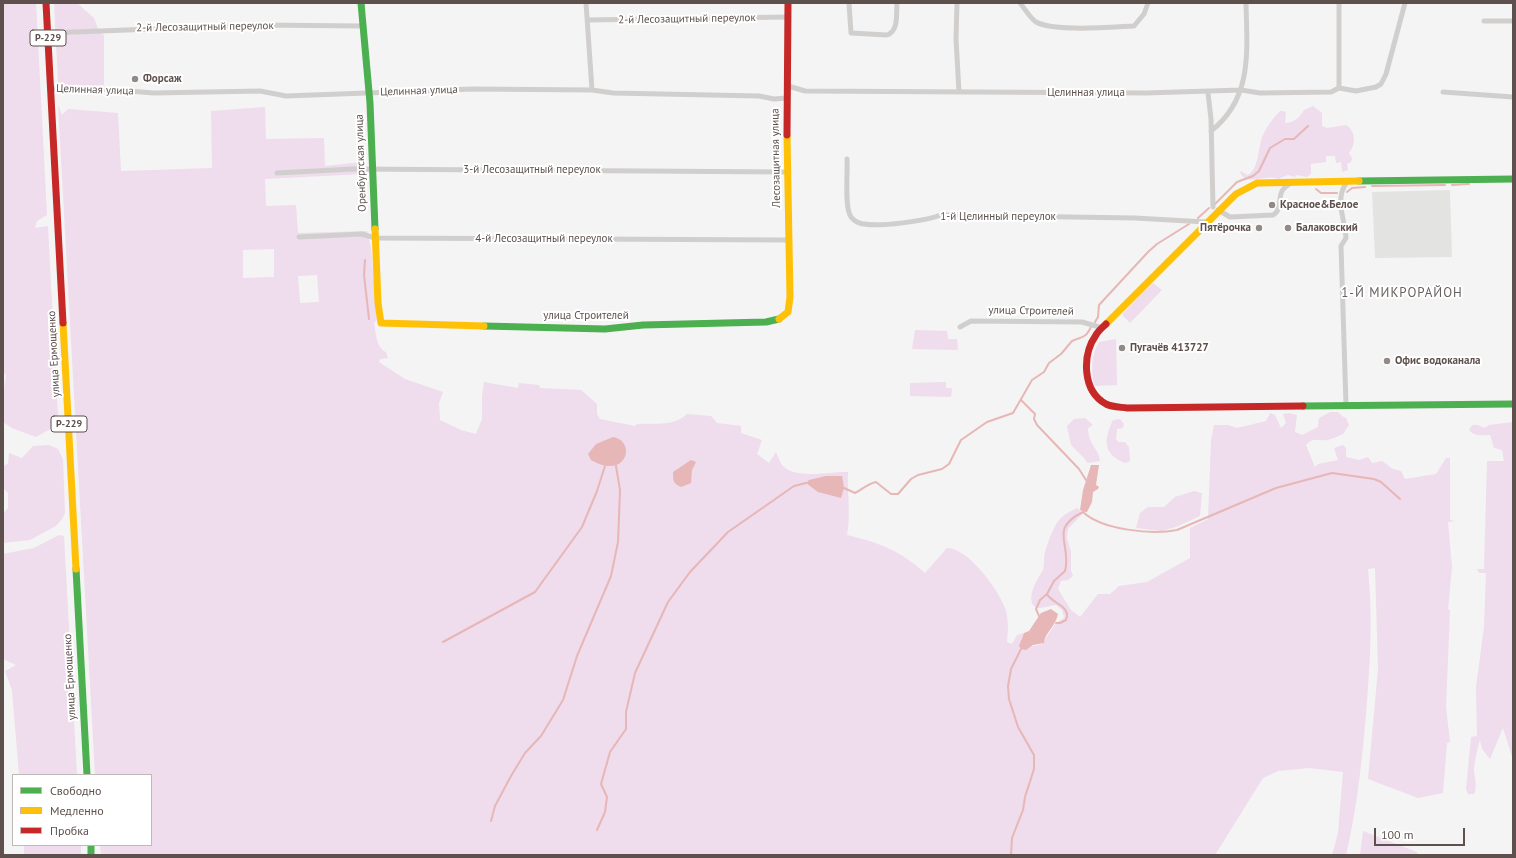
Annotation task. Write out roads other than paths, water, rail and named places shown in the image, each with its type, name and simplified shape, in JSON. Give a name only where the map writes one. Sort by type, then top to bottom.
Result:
[{"type":"main road","name":"улица Ермощенко","points":[[46,3],[87,774]]},
{"type":"main road","name":"Оренбургская улица","points":[[360,3],[369,92],[378,303],[382,323]]},
{"type":"main road","name":"Лесозащитная улица","points":[[788,3],[787,172],[790,297],[788,312]]},
{"type":"main road","points":[[1513,179],[1293,182],[1257,184],[1246,187],[1216,208],[1206,222],[1103,328],[1091,342],[1087,356],[1089,384],[1094,393],[1102,402],[1127,408],[1346,405],[1420,407],[1513,404]]},
{"type":"main road","name":"улица Строителей","points":[[382,323],[605,329],[643,325],[766,322],[777,320],[788,312]]},
{"type":"street","points":[[586,3],[592,90]]},
{"type":"street","points":[[849,3],[852,33],[887,35],[892,33],[895,28],[897,3]]},
{"type":"street","points":[[958,3],[956,39],[959,92]]},
{"type":"street","points":[[1020,3],[1034,21],[1046,26],[1098,29],[1134,26],[1144,14],[1148,3]]},
{"type":"street","points":[[1211,131],[1229,114],[1241,90],[1245,72],[1246,3]]},
{"type":"street","points":[[1339,3],[1339,88]]},
{"type":"street","name":"Целинная улица","points":[[788,86],[805,91],[1208,92],[1241,90],[1260,93],[1291,93],[1331,92],[1339,88],[1356,91],[1376,87],[1381,84],[1386,74],[1405,3]]},
{"type":"street","name":"2-й Лесозащитный переулок","points":[[587,20],[787,17]]},
{"type":"street","points":[[1484,21],[1513,21]]},
{"type":"street","name":"2-й Лесозащитный переулок","points":[[48,32],[257,25],[362,26]]},
{"type":"street","name":"Целинная улица","points":[[51,89],[103,89],[154,93],[260,92],[286,96],[473,89],[592,90],[613,93],[759,96],[774,99],[787,98]]},
{"type":"street","points":[[1208,92],[1216,208],[1230,217],[1273,215],[1277,213],[1279,208],[1282,190],[1293,182]]},
{"type":"street","points":[[1443,92],[1513,97]]},
{"type":"street","name":"1-й Целинный переулок","points":[[847,159],[848,211],[856,221],[864,224],[892,223],[932,218],[941,215],[1135,218],[1206,222]]},
{"type":"street","name":"3-й Лесозащитный переулок","points":[[277,173],[373,169],[787,172]]},
{"type":"street","points":[[1346,405],[1341,246],[1346,238],[1340,198],[1342,188],[1347,182]]},
{"type":"street","name":"4-й Лесозащитный переулок","points":[[300,237],[362,234],[375,238],[788,240]]},
{"type":"street","name":"улица Строителей","points":[[960,327],[971,321],[1082,322],[1103,328]]},
{"type":"waterway","points":[[1215,204],[1237,182],[1253,176],[1259,171],[1270,148],[1285,139],[1294,139],[1308,126]]},
{"type":"waterway","points":[[1452,185],[1469,184]]},
{"type":"waterway","points":[[1372,186],[1445,185]]},
{"type":"waterway","points":[[1347,192],[1352,188],[1365,187]]},
{"type":"waterway","points":[[1316,189],[1321,193],[1337,193]]},
{"type":"waterway","points":[[1198,218],[1209,208]]},
{"type":"waterway","points":[[1095,322],[1098,317],[1099,305],[1148,252],[1157,244],[1189,224]]},
{"type":"waterway","points":[[365,260],[364,275],[369,319]]},
{"type":"waterway","points":[[844,488],[855,493],[876,482],[891,494],[898,494],[911,479],[918,475],[942,469],[949,464],[961,440],[987,422],[1013,413],[1032,380],[1044,372],[1049,363],[1061,354],[1072,341],[1081,338],[1089,331],[1091,327]]},
{"type":"waterway","points":[[1021,400],[1035,414],[1034,419],[1037,425],[1079,469],[1086,480]]},
{"type":"waterway","points":[[443,642],[535,592],[582,527],[597,491],[605,466]]},
{"type":"waterway","points":[[491,821],[495,806],[511,776],[525,753],[541,736],[563,700],[577,656],[611,576],[618,542],[620,490],[616,466]]},
{"type":"waterway","points":[[1039,616],[1036,609],[1040,600],[1047,594],[1054,581],[1065,571],[1066,553],[1064,531],[1066,525],[1072,518],[1083,512],[1102,523],[1128,530],[1154,532],[1177,530],[1276,488],[1332,473],[1374,479],[1381,482],[1400,499]]},
{"type":"waterway","points":[[597,830],[605,812],[607,797],[601,784],[610,752],[626,729],[626,712],[635,673],[668,602],[690,572],[728,532],[794,486],[806,483]]},
{"type":"waterway","points":[[1047,594],[1066,611],[1066,620],[1056,623]]},
{"type":"waterway","points":[[1011,855],[1012,838],[1023,810],[1025,797],[1034,769],[1034,755],[1018,727],[1009,699],[1008,686],[1011,669],[1021,649]]},
{"type":"place","name":"Форсаж","points":[[135,79]]},
{"type":"place","name":"Красное&Белое","points":[[1272,205]]},
{"type":"place","name":"Пятёрочка","points":[[1259,228]]},
{"type":"place","name":"Балаковский","points":[[1288,228]]},
{"type":"place","name":"Пугачёв 413727","points":[[1122,348]]},
{"type":"place","name":"Офис водоканала","points":[[1387,361]]},
{"type":"district","name":"1-Й МИКРОРАЙОН","points":[[1402,293]]}]
